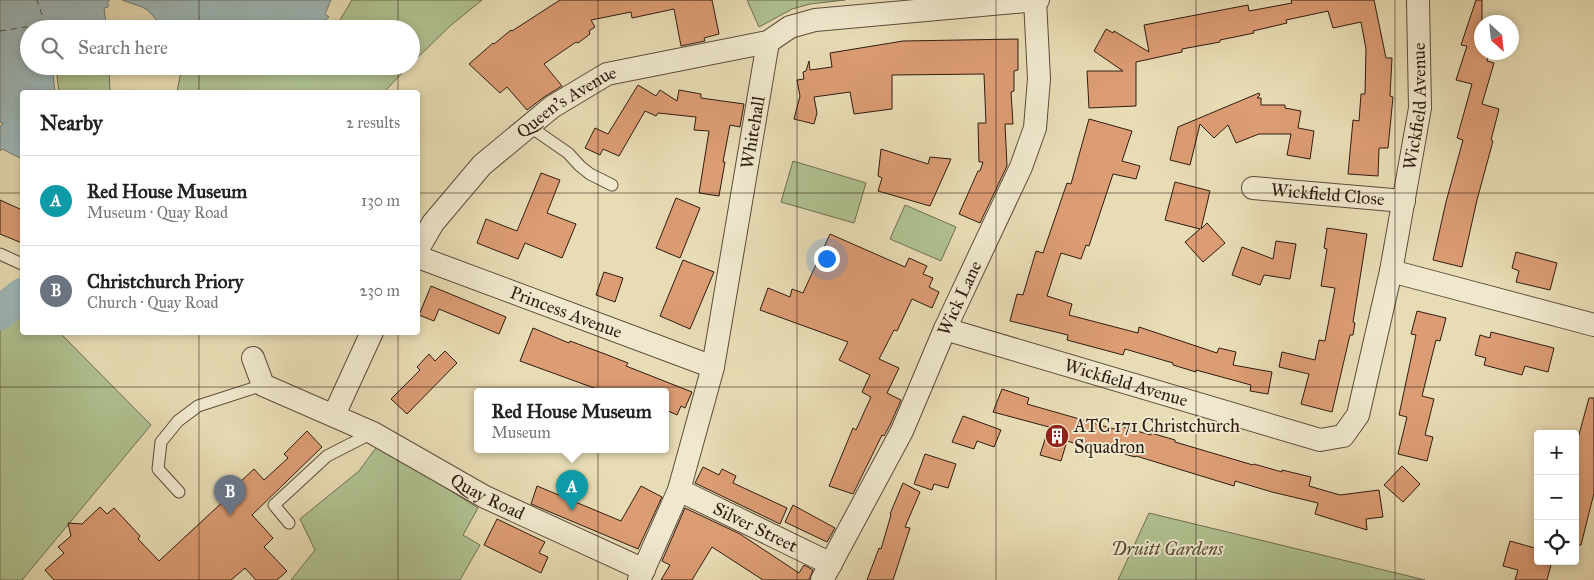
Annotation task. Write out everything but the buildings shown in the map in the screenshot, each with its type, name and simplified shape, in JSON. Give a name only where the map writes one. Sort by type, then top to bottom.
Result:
[{"type":"street","points":[[768,42],[790,27],[816,20],[1036,0]]},
{"type":"street","name":"Wick Lane","points":[[826,572],[902,431],[945,329],[1021,167],[1035,128],[1039,79],[1036,0]]},
{"type":"street","name":"Wickfield Avenue","points":[[945,329],[1320,440],[1343,436],[1358,415],[1390,271],[1420,108],[1418,0]]},
{"type":"street","name":"Queen's Avenue","points":[[420,246],[433,223],[482,165],[552,107],[607,74],[768,42]]},
{"type":"street","name":"Whitehall","points":[[641,575],[679,490],[713,367],[768,42]]},
{"type":"street","name":"Wickfield Close","points":[[1253,188],[1404,201]]},
{"type":"street","name":"Princess Avenue","points":[[420,258],[713,367]]},
{"type":"street","points":[[1390,271],[1594,325]]},
{"type":"street","points":[[334,415],[371,335]]},
{"type":"street","points":[[253,358],[263,385]]},
{"type":"street","name":"Quay Road","points":[[263,385],[373,433],[485,497],[641,575]]},
{"type":"street","name":"Silver Street","points":[[679,490],[826,572]]},
{"type":"lane","points":[[529,126],[568,153],[590,174],[612,185]]},
{"type":"lane","points":[[0,254],[20,263]]},
{"type":"lane","points":[[179,492],[158,468],[161,442],[178,421],[198,406],[263,385]]},
{"type":"lane","points":[[289,523],[274,505],[327,456],[373,433]]},
{"type":"green space","points":[[352,0],[482,0],[450,26],[420,55],[420,20],[340,20]]},
{"type":"green space","points":[[747,0],[845,0],[810,4],[792,9],[759,27]]},
{"type":"green space","points":[[57,75],[109,75],[110,90],[59,90]]},
{"type":"green space","points":[[180,75],[400,75],[386,90],[177,90]]},
{"type":"green space","points":[[793,161],[866,183],[854,223],[781,202]]},
{"type":"green space","points":[[905,205],[956,227],[941,261],[890,239]]},
{"type":"green space","points":[[15,287],[20,293],[20,335],[62,335],[151,425],[22,580],[0,580],[0,303]]},
{"type":"green space","points":[[378,445],[478,508],[463,535],[480,545],[460,580],[291,580],[315,550],[300,519],[359,471]]},
{"type":"green space","name":"Druitt Gardens","points":[[1149,513],[1425,580],[1118,580]]},
{"type":"water","points":[[0,0],[110,0],[108,1],[108,7],[104,8],[106,20],[20,20],[20,75],[53,75],[55,90],[20,90],[20,158],[2,149],[0,151],[0,127],[3,123],[0,122]]},
{"type":"water","points":[[122,0],[331,0],[325,14],[329,17],[325,20],[156,20],[146,9]]},
{"type":"waterway","points":[[0,313],[20,297]]},
{"type":"ferry route","points":[[37,0],[44,20]]},
{"type":"ferry route","points":[[0,31],[20,28]]},
{"type":"place","name":"ATC 171 Christchurch Squadron","points":[[1057,436]]},
{"type":"place","name":"Red House Museum","points":[[572,511]]},
{"type":"place","name":"Christchurch Priory","points":[[230,516]]}]
